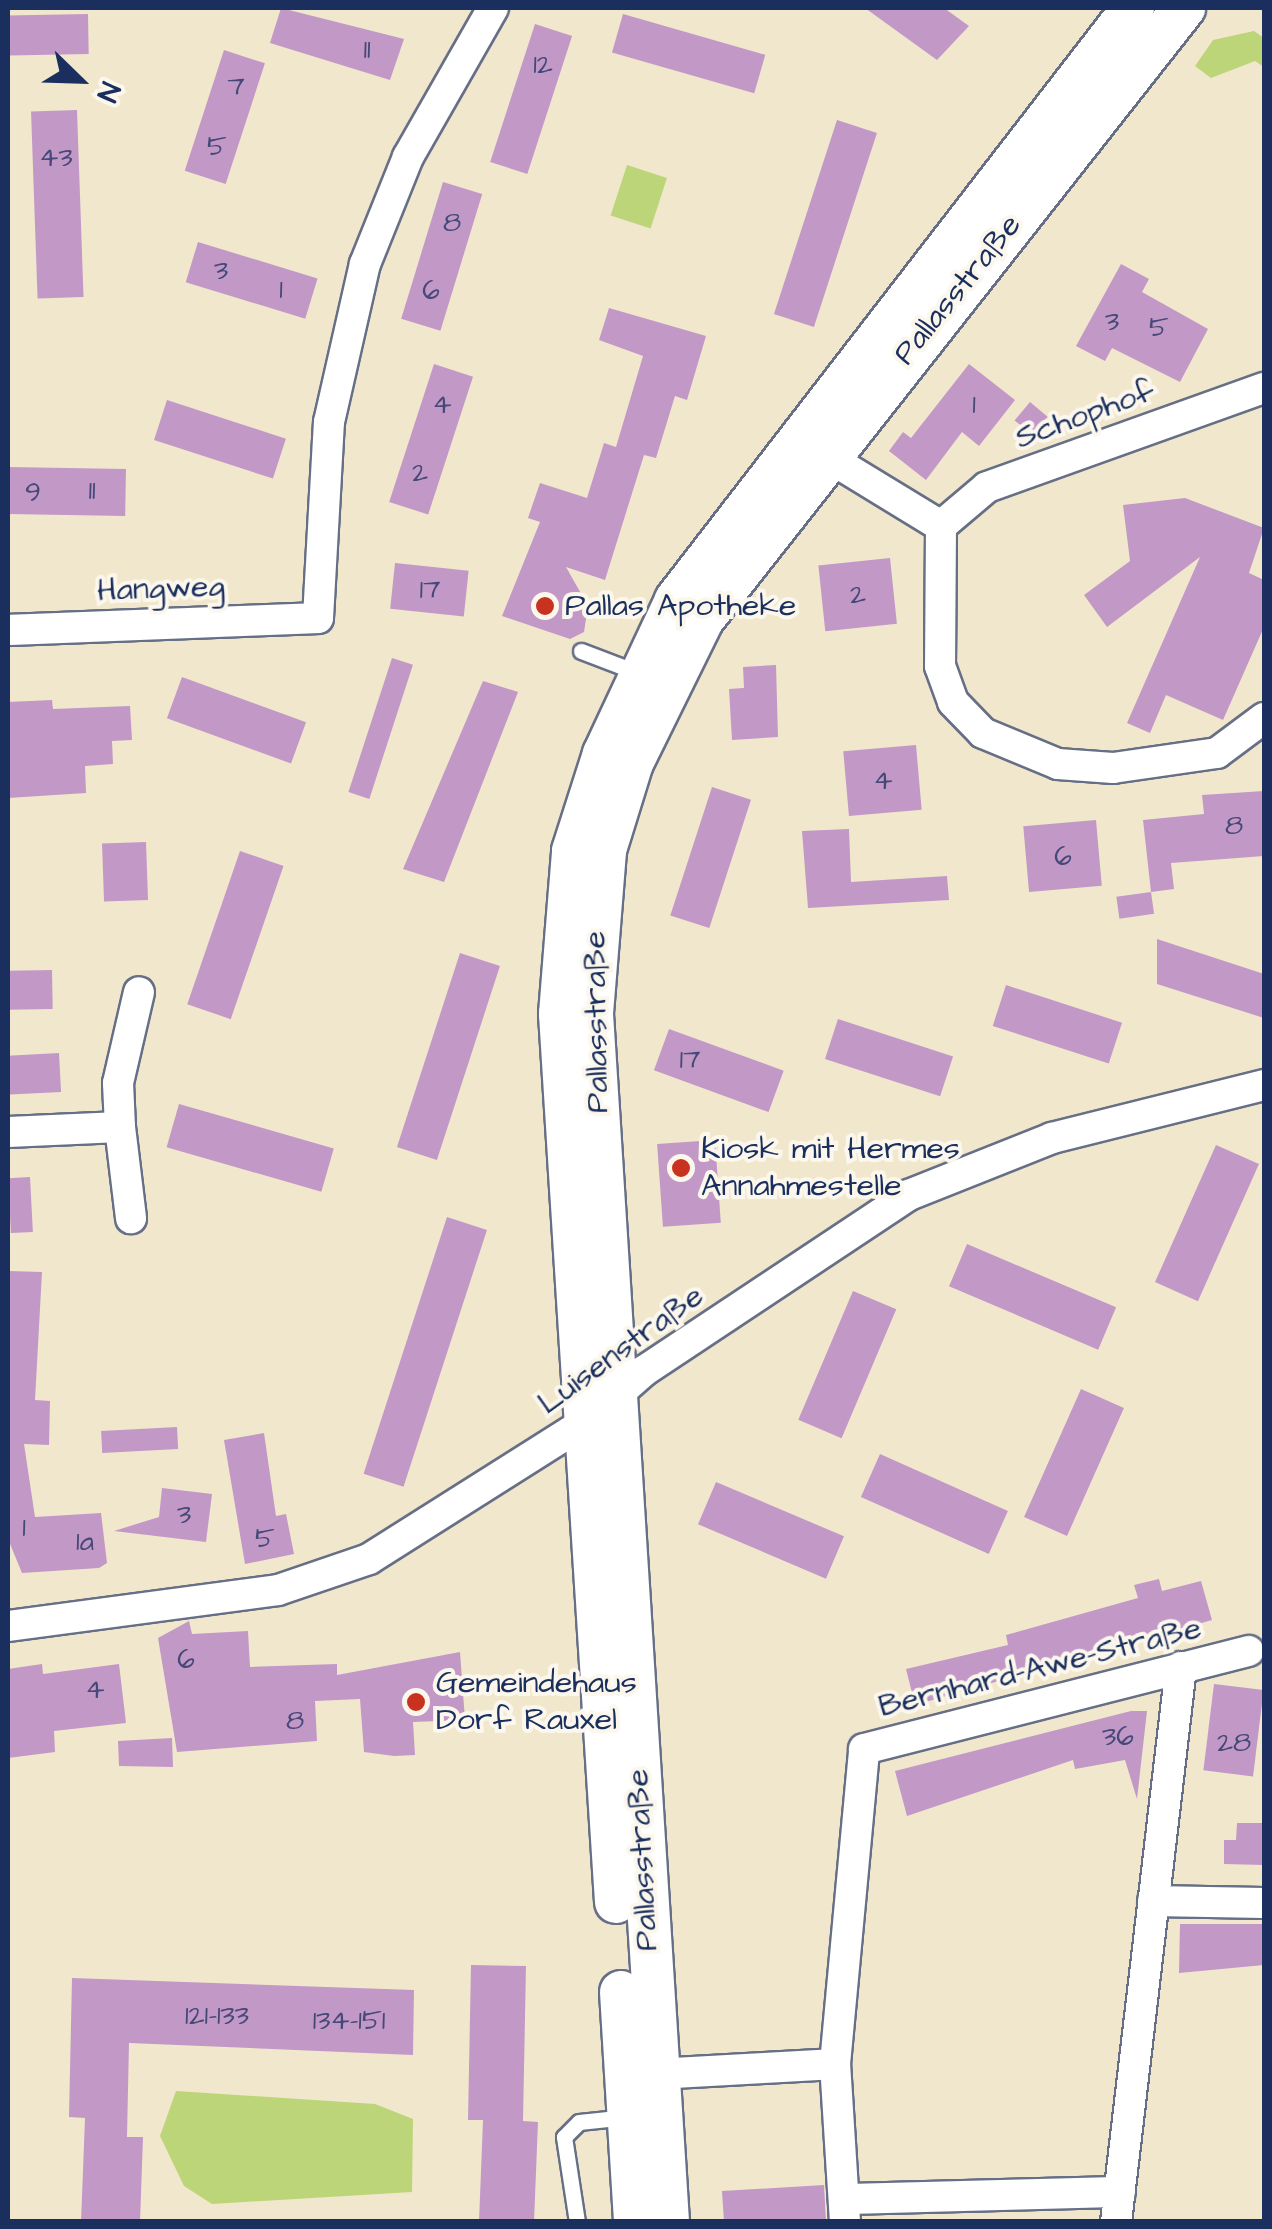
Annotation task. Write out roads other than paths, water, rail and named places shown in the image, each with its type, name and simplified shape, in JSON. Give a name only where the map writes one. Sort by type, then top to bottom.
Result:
[{"type":"main road","name":"Pallasstraße","points":[[634,2222],[637,2089],[600,1408],[592,930],[606,850],[652,678],[702,619],[812,448],[1133,8]]},
{"type":"main road","name":"Pallasstraße","points":[[812,448],[1184,8]]},
{"type":"main road","name":"Pallasstraße","points":[[637,2089],[668,2222]]},
{"type":"street","name":"Hangweg","points":[[8,630],[318,618],[329,422],[365,264],[408,156],[492,8]]},
{"type":"street","name":"Schophof","points":[[941,526],[987,487],[1264,388]]},
{"type":"street","points":[[812,448],[941,526],[940,666],[953,702],[983,734],[1058,764],[1113,768],[1217,753],[1264,718]]},
{"type":"street","points":[[131,1218],[120,1127],[122,1056],[139,992]]},
{"type":"street","name":"Luisenstraße","points":[[8,1626],[324,1576],[416,1532],[878,1213],[962,1169],[1264,1085]]},
{"type":"street","points":[[8,1132],[120,1127]]},
{"type":"street","name":"Bernhard-Awe-Straße","points":[[1118,2207],[845,2210],[835,2064],[864,1749],[1249,1651]]},
{"type":"street","points":[[1118,2207],[1180,1667]]},
{"type":"street","points":[[1153,1901],[1264,1903]]},
{"type":"street","points":[[637,2089],[835,2064]]},
{"type":"lane","points":[[581,651],[652,678]]},
{"type":"lane","points":[[577,2222],[564,2137],[579,2122],[637,2089]]},
{"type":"place","name":"Pallas Apotheke","points":[[545,606]]},
{"type":"place","name":"Kiosk mit Hermes Annahmestelle","points":[[681,1168]]},
{"type":"place","name":"Gemeindehaus Dorf Rauxel","points":[[416,1702]]}]
